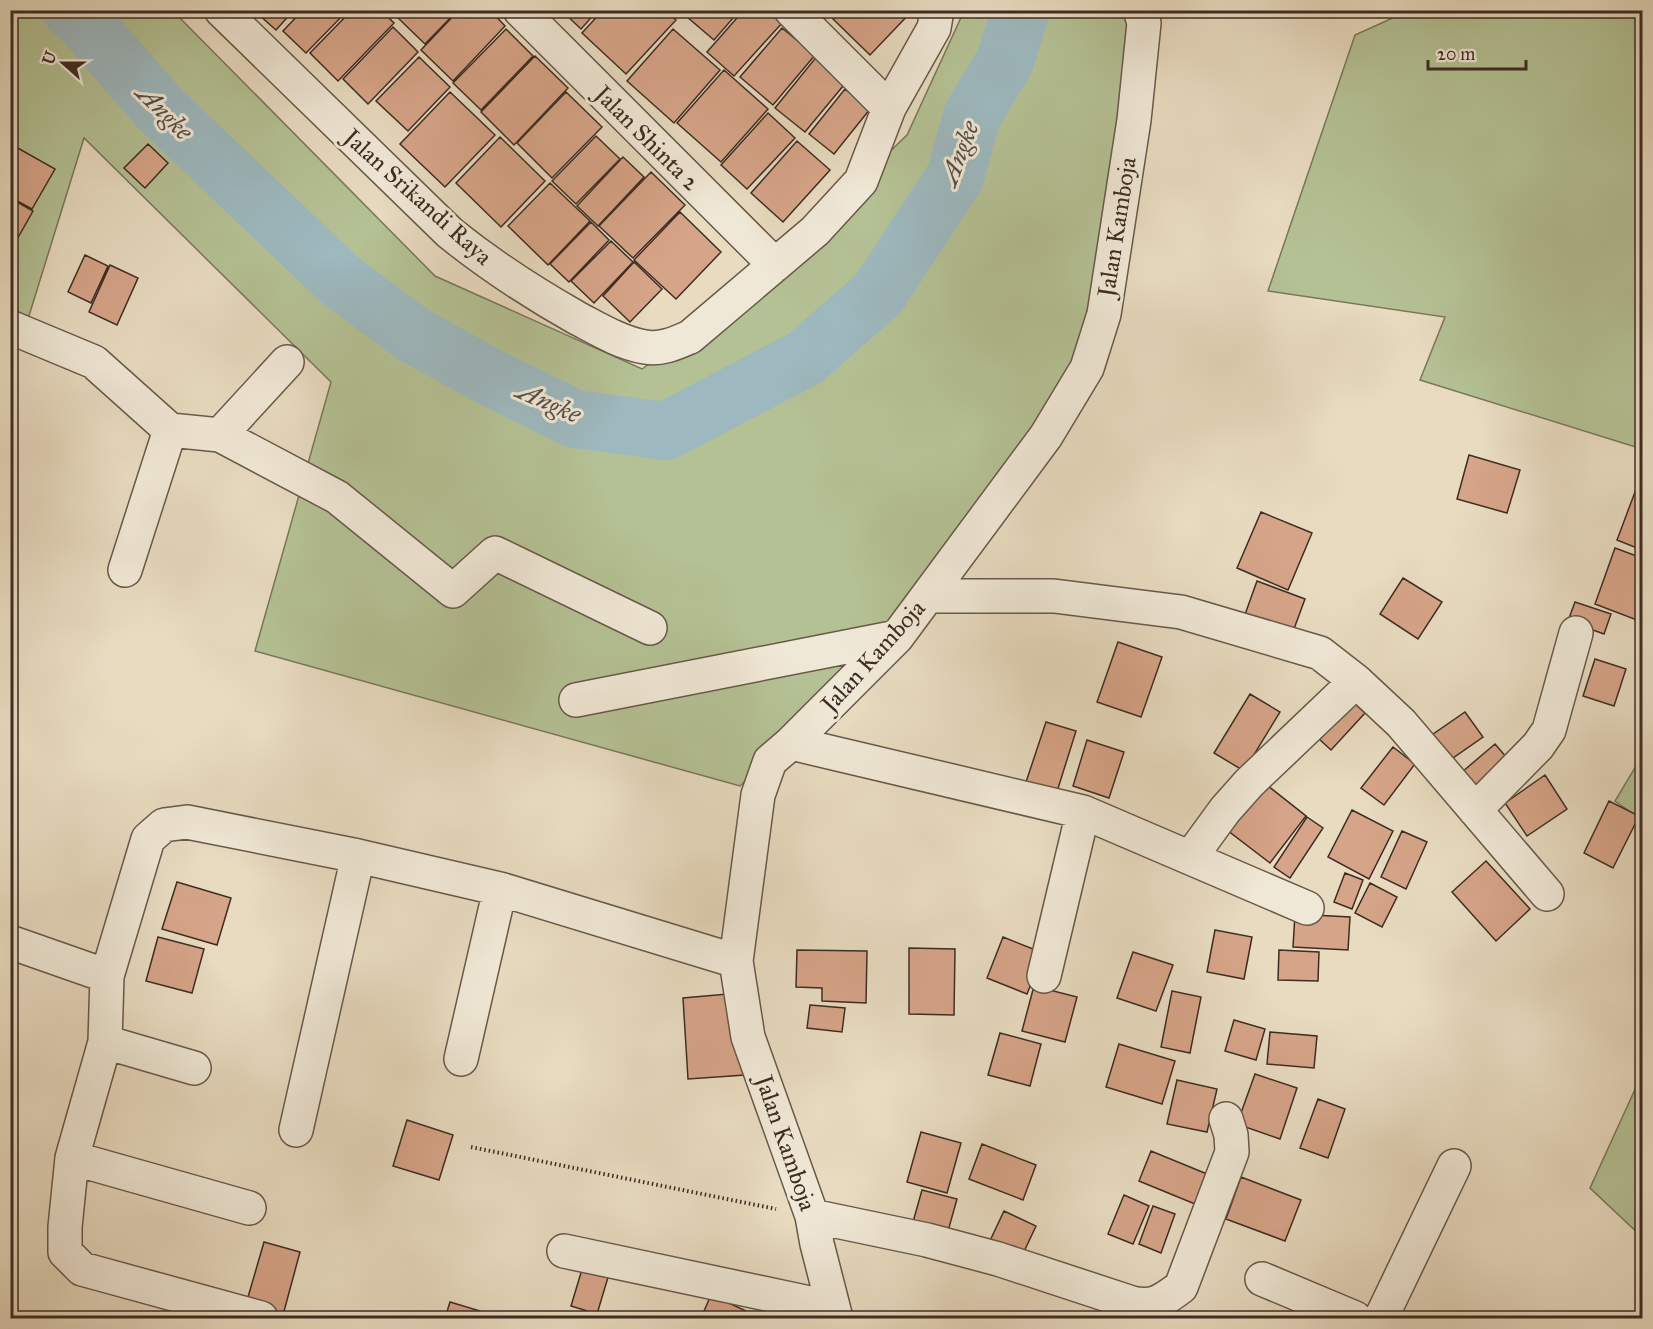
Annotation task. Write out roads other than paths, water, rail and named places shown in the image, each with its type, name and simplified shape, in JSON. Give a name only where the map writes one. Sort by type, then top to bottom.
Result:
[{"type":"street","name":"Jalan Srikandi Raya","points":[[221,10],[450,233],[488,264],[525,288],[607,334],[646,348],[669,346],[690,337],[815,231],[861,180],[888,108],[934,28],[937,10]]},
{"type":"street","name":"Jalan Shinta 2","points":[[520,10],[775,266]]},
{"type":"street","points":[[791,10],[888,108]]},
{"type":"street","name":"Jalan Kamboja","points":[[834,1313],[812,1216],[748,1037],[736,961],[758,795],[770,761],[897,637],[1046,436],[1087,368],[1104,314],[1134,120],[1144,23],[1140,10]]},
{"type":"street","points":[[10,327],[94,362],[170,430],[220,435],[337,497],[453,591],[495,553],[650,628]]},
{"type":"street","points":[[220,435],[287,362]]},
{"type":"street","points":[[125,570],[170,430]]},
{"type":"street","points":[[928,596],[1054,596],[1181,612],[1320,653],[1356,681],[1401,723],[1547,894]]},
{"type":"street","points":[[1474,810],[1538,746],[1549,730],[1576,633]]},
{"type":"street","points":[[576,700],[897,637]]},
{"type":"street","points":[[1190,858],[1225,810],[1249,783],[1356,681]]},
{"type":"street","points":[[791,743],[1083,812],[1307,908]]},
{"type":"street","points":[[1044,976],[1083,812]]},
{"type":"street","points":[[253,1318],[82,1269],[65,1252],[65,1227],[72,1158],[105,1042],[107,976],[148,839],[164,825],[187,822],[358,856],[500,889],[736,961]]},
{"type":"street","points":[[296,1130],[358,856]]},
{"type":"street","points":[[461,1059],[500,889]]},
{"type":"street","points":[[10,942],[107,976]]},
{"type":"street","points":[[105,1042],[194,1068]]},
{"type":"street","points":[[812,1216],[957,1248],[1146,1306],[1164,1300],[1181,1287],[1233,1152],[1226,1119]]},
{"type":"street","points":[[72,1158],[249,1208]]},
{"type":"street","points":[[1381,1318],[1454,1166]]},
{"type":"street","points":[[564,1251],[834,1313]]},
{"type":"street","points":[[1262,1279],[1355,1318]]},
{"type":"waterway","name":"Angke","points":[[71,10],[81,18],[160,109],[341,281],[414,335],[488,376],[575,419],[666,431],[805,358],[878,294],[955,177],[972,116],[1005,61],[1021,10]]}]
